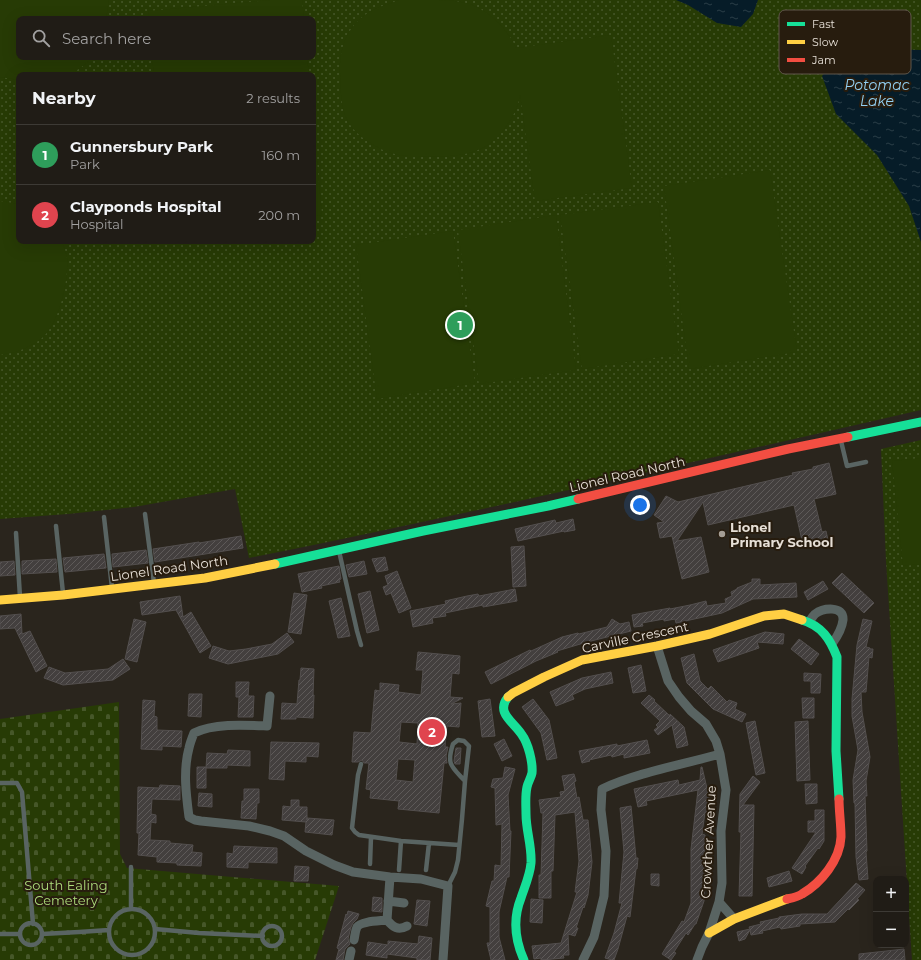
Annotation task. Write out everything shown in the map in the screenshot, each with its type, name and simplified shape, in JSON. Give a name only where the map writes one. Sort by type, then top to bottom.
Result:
[{"type":"street","name":"Lionel Road North","points":[[0,600],[112,590],[205,578],[548,506],[788,449],[921,422]]},
{"type":"street","points":[[809,622],[815,614],[825,609],[838,611],[842,615],[843,621],[838,635],[832,644]]},
{"type":"street","name":"Carville Crescent","points":[[524,960],[520,953],[516,921],[517,909],[528,878],[531,863],[531,846],[526,810],[528,786],[532,773],[525,740],[519,729],[506,717],[504,711],[505,700],[508,696],[544,677],[582,660],[657,646],[710,634],[764,616],[784,614],[809,622],[824,633],[832,644],[837,657],[836,751],[841,838],[838,851],[826,875],[801,895],[781,901],[734,920],[709,933]]},
{"type":"street","name":"Crowther Avenue","points":[[657,646],[668,681],[691,711],[706,724],[716,741],[720,754],[726,790],[721,831],[722,883],[719,902],[709,933],[697,960]]},
{"type":"street","points":[[270,696],[266,726],[236,724],[219,726],[194,733],[189,748],[185,778],[189,817],[195,820],[249,826],[270,831],[284,836],[306,851],[338,867],[353,872],[421,879],[448,886],[443,960]]},
{"type":"street","points":[[583,960],[594,937],[604,896],[606,851],[601,810],[602,790],[615,783],[637,776],[720,754]]},
{"type":"street","points":[[390,877],[387,920],[393,927],[402,928],[407,926]]},
{"type":"street","points":[[388,901],[404,903]]},
{"type":"street","points":[[719,902],[734,920]]},
{"type":"street","points":[[354,940],[359,925],[387,920]]},
{"type":"street","points":[[349,960],[351,950]]},
{"type":"lane","points":[[841,439],[846,466],[866,462]]},
{"type":"lane","points":[[145,514],[154,584]]},
{"type":"lane","points":[[104,517],[112,590]]},
{"type":"lane","points":[[56,526],[63,595]]},
{"type":"lane","points":[[16,534],[20,599]]},
{"type":"lane","points":[[339,550],[356,631],[361,645]]},
{"type":"lane","points":[[448,886],[455,872],[458,860],[469,746],[464,741],[458,740],[451,748],[451,765],[465,781]]},
{"type":"lane","points":[[361,764],[358,775],[352,828],[355,832],[359,835],[401,841],[460,845]]},
{"type":"lane","points":[[0,783],[17,783],[22,792],[33,924]]},
{"type":"lane","points":[[370,864],[371,837]]},
{"type":"lane","points":[[399,870],[401,841]]},
{"type":"lane","points":[[426,870],[429,843]]},
{"type":"lane","points":[[131,867],[131,908]]},
{"type":"lane","points":[[131,908],[145,912],[151,918],[155,929],[152,943],[147,949],[130,957],[116,948],[111,942],[109,930],[112,919],[120,912],[131,908]]},
{"type":"lane","points":[[29,924],[37,925],[42,934],[40,940],[32,945],[26,944],[20,934],[23,928],[29,924]]},
{"type":"lane","points":[[272,926],[278,927],[282,938],[280,942],[274,945],[265,942],[263,936],[263,932],[266,928],[272,926]]},
{"type":"lane","points":[[155,929],[198,933],[263,936]]},
{"type":"lane","points":[[42,934],[109,930]]},
{"type":"lane","points":[[0,934],[20,934]]},
{"type":"green space","points":[[0,0],[921,0],[921,410],[501,505],[249,558],[235,489],[134,507],[0,519]]},
{"type":"green space","points":[[0,0],[109,0],[106,16],[16,16],[16,60],[90,60],[74,72],[16,72],[16,80],[0,77]]},
{"type":"green space","points":[[270,0],[302,0],[304,16],[149,16],[148,11]]},
{"type":"green space","points":[[399,0],[449,0],[470,4],[484,11],[503,27],[516,48],[611,35],[632,188],[535,201],[520,95],[513,116],[501,133],[491,143],[470,153],[452,156],[399,155],[383,150],[367,141],[349,122],[342,105],[340,62],[344,42],[354,26],[369,12]]},
{"type":"green space","points":[[152,60],[307,60],[309,72],[154,72]]},
{"type":"green space","points":[[316,151],[322,215],[316,216]]},
{"type":"green space","points":[[770,170],[797,352],[689,369],[664,186]]},
{"type":"green space","points":[[0,201],[16,204],[16,244],[62,244],[67,256],[67,267],[62,301],[48,331],[37,342],[27,347],[11,353],[0,355]]},
{"type":"green space","points":[[658,202],[679,354],[582,369],[560,215]]},
{"type":"green space","points":[[556,215],[576,370],[479,384],[458,230]]},
{"type":"green space","points":[[453,231],[475,383],[377,399],[356,245]]},
{"type":"green space","points":[[921,440],[921,960],[912,960],[909,914],[909,876],[907,876],[886,561],[881,449]]},
{"type":"green space","points":[[921,458],[921,564],[903,566],[892,461]]},
{"type":"green space","name":"South Ealing Cemetery","points":[[119,702],[120,854],[127,868],[339,886],[315,960],[0,960],[0,719]]},
{"type":"water","points":[[676,0],[758,0],[753,14],[741,27],[717,23],[688,5]]},
{"type":"water","name":"Potomac Lake","points":[[911,50],[921,50],[921,242],[909,206],[877,155],[836,114],[822,76],[824,74],[911,74]]},
{"type":"building","points":[[829,463],[836,494],[814,499],[822,532],[826,531],[828,540],[803,545],[794,505],[708,525],[703,502],[677,541],[701,537],[709,572],[682,579],[672,536],[660,538],[657,523],[664,522],[654,515],[666,496],[678,502],[793,475],[792,473],[813,469],[813,467]]},
{"type":"building","points":[[573,519],[575,530],[518,541],[515,529],[555,520],[556,523]]},
{"type":"building","points":[[241,536],[243,548],[155,562],[153,549]]},
{"type":"building","points":[[524,546],[526,586],[513,587],[511,547]]},
{"type":"building","points":[[146,550],[148,563],[113,567],[112,554]]},
{"type":"building","points":[[104,554],[106,568],[65,572],[63,558]]},
{"type":"building","points":[[385,557],[388,570],[377,572],[372,559]]},
{"type":"building","points":[[56,559],[57,572],[22,574],[22,561]]},
{"type":"building","points":[[14,561],[15,575],[0,576],[0,562]]},
{"type":"building","points":[[364,561],[367,574],[349,577],[346,565]]},
{"type":"building","points":[[339,566],[340,582],[321,586],[322,588],[302,592],[298,574]]},
{"type":"building","points":[[397,571],[411,608],[399,613],[391,593],[386,595],[383,587],[388,585],[385,576]]},
{"type":"building","points":[[842,573],[874,603],[864,613],[832,583]]},
{"type":"building","points":[[752,579],[760,579],[760,585],[796,583],[797,597],[753,599],[722,613],[676,623],[675,619],[664,621],[664,619],[642,623],[643,626],[634,627],[632,615],[706,601],[707,606],[726,603],[725,599],[732,596],[731,592],[752,582]]},
{"type":"building","points":[[823,581],[828,589],[808,600],[804,592]]},
{"type":"building","points":[[515,589],[517,601],[483,607],[483,605],[445,613],[446,616],[432,618],[433,623],[413,627],[410,611],[446,604],[445,601],[467,596],[478,594],[479,596]]},
{"type":"building","points":[[370,591],[379,630],[367,633],[358,594]]},
{"type":"building","points":[[294,593],[307,595],[301,634],[288,632]]},
{"type":"building","points":[[180,596],[183,617],[191,612],[211,646],[200,653],[176,610],[142,615],[140,602]]},
{"type":"building","points":[[341,598],[350,636],[338,638],[329,601]]},
{"type":"building","points":[[21,614],[22,634],[30,631],[47,666],[36,672],[15,628],[0,629],[0,616]]},
{"type":"building","points":[[134,619],[146,622],[137,662],[125,659]]},
{"type":"building","points":[[612,619],[620,624],[629,622],[631,631],[557,651],[558,652],[536,661],[491,684],[485,672],[530,650],[531,651],[562,637],[607,627]]},
{"type":"building","points":[[863,619],[872,621],[866,647],[873,649],[872,658],[869,657],[866,692],[861,692],[862,712],[870,757],[866,781],[867,796],[865,796],[868,879],[859,880],[856,857],[853,780],[858,750],[852,716],[852,699],[857,645]]},
{"type":"building","points":[[765,632],[784,634],[783,644],[757,642],[759,648],[718,662],[713,650]]},
{"type":"building","points":[[287,633],[294,642],[278,654],[228,664],[209,658],[213,646],[229,651],[246,649],[272,644]]},
{"type":"building","points":[[799,639],[819,654],[811,665],[791,649]]},
{"type":"building","points":[[418,652],[460,656],[459,674],[452,673],[450,697],[463,698],[451,704],[461,703],[459,727],[447,726],[445,747],[448,747],[446,756],[447,763],[444,763],[439,813],[398,809],[399,801],[370,798],[371,790],[366,789],[369,763],[364,763],[362,760],[352,762],[354,732],[371,733],[375,690],[380,691],[380,683],[399,685],[398,692],[421,695],[423,670],[416,670]],"holes":[[[401,722],[418,723],[417,744],[399,742]],[[398,759],[415,760],[413,782],[396,780]]]},
{"type":"building","points":[[694,654],[700,681],[708,689],[711,686],[727,702],[729,700],[737,703],[735,709],[746,714],[742,722],[713,709],[687,683],[681,658]]},
{"type":"building","points":[[123,659],[130,669],[113,680],[63,685],[44,678],[49,667],[65,673],[108,669]]},
{"type":"building","points":[[641,665],[646,691],[633,693],[628,668]]},
{"type":"building","points":[[301,668],[314,669],[313,718],[296,717],[296,719],[281,719],[282,703],[297,704]]},
{"type":"building","points":[[611,672],[613,683],[585,689],[572,695],[574,699],[556,706],[550,692],[582,678]]},
{"type":"building","points":[[804,673],[821,674],[820,693],[811,693],[811,681],[804,681]]},
{"type":"building","points":[[236,682],[249,682],[248,696],[254,696],[253,717],[238,717],[239,697],[236,697]]},
{"type":"building","points":[[189,694],[202,694],[201,717],[188,716]]},
{"type":"building","points":[[649,695],[670,716],[670,714],[684,727],[688,745],[677,748],[672,725],[658,735],[654,730],[658,727],[656,725],[660,721],[641,703]]},
{"type":"building","points":[[802,698],[814,698],[814,718],[803,718]]},
{"type":"building","points":[[490,699],[495,736],[482,737],[478,701]]},
{"type":"building","points":[[533,699],[549,720],[557,758],[547,760],[541,733],[522,707]]},
{"type":"building","points":[[143,700],[155,701],[154,716],[157,717],[157,730],[182,731],[181,747],[162,746],[162,750],[141,749]]},
{"type":"building","points":[[755,721],[765,773],[756,775],[746,723]]},
{"type":"building","points":[[808,721],[810,780],[797,781],[795,722]]},
{"type":"building","points":[[504,739],[512,756],[502,761],[494,744]]},
{"type":"building","points":[[647,740],[650,753],[624,758],[624,754],[612,757],[611,755],[582,763],[579,751]]},
{"type":"building","points":[[271,742],[319,743],[318,757],[306,756],[306,762],[285,761],[284,780],[269,779]]},
{"type":"building","points":[[456,748],[461,748],[460,764],[455,764],[454,761]]},
{"type":"building","points":[[228,750],[250,751],[250,766],[227,765],[227,768],[206,768],[207,753],[227,754]]},
{"type":"building","points":[[197,767],[206,767],[206,788],[197,788]]},
{"type":"building","points":[[505,767],[515,769],[508,795],[511,831],[509,877],[507,877],[499,912],[499,937],[505,960],[491,960],[487,943],[490,943],[490,907],[486,906],[492,881],[494,881],[495,865],[501,866],[502,824],[496,825],[495,788],[491,787],[493,779],[503,778]]},
{"type":"building","points":[[701,767],[709,797],[702,834],[705,835],[704,901],[696,924],[688,935],[686,933],[674,952],[676,953],[671,960],[662,954],[682,921],[684,922],[691,903],[691,849],[698,790],[646,801],[647,805],[638,807],[634,789],[678,780],[679,785],[700,780]]},
{"type":"building","points":[[574,774],[577,798],[579,797],[583,820],[588,820],[592,862],[588,895],[576,928],[578,928],[575,936],[568,934],[569,955],[563,955],[564,958],[541,960],[541,958],[534,959],[532,946],[561,943],[577,892],[575,892],[579,861],[575,812],[555,815],[553,871],[551,871],[551,898],[539,898],[543,813],[541,813],[539,800],[561,797],[560,792],[565,791],[562,776]]},
{"type":"building","points":[[753,776],[760,782],[743,805],[754,805],[752,896],[739,896],[741,832],[739,832],[740,794]]},
{"type":"building","points":[[805,784],[817,784],[817,803],[806,804]]},
{"type":"building","points":[[160,785],[180,786],[180,800],[152,799],[151,814],[156,815],[156,823],[151,822],[150,840],[170,841],[170,843],[193,845],[192,852],[202,853],[201,866],[157,862],[157,857],[138,855],[138,787],[159,788]]},
{"type":"building","points":[[244,789],[259,789],[259,803],[257,803],[256,819],[241,818],[242,801],[244,801]]},
{"type":"building","points":[[199,793],[212,794],[212,807],[198,806]]},
{"type":"building","points":[[291,800],[299,800],[299,807],[307,807],[307,818],[334,820],[332,835],[305,832],[306,822],[282,820],[283,806],[291,807]]},
{"type":"building","points":[[631,806],[636,858],[638,858],[637,869],[630,917],[627,916],[618,949],[614,960],[612,960],[605,958],[614,933],[622,903],[619,903],[624,852],[620,808]]},
{"type":"building","points":[[815,810],[824,810],[824,841],[805,866],[806,867],[802,874],[792,868],[816,832],[808,832],[808,821],[815,821]]},
{"type":"building","points":[[234,846],[277,848],[277,863],[248,862],[248,868],[227,867],[227,853],[233,854]]},
{"type":"building","points":[[295,866],[309,867],[308,881],[294,881]]},
{"type":"building","points":[[789,871],[792,881],[769,887],[767,878]]},
{"type":"building","points":[[651,874],[659,874],[659,886],[651,885]]},
{"type":"building","points":[[856,883],[865,890],[857,899],[859,900],[835,922],[800,924],[800,926],[781,929],[780,927],[762,931],[763,933],[751,935],[750,930],[745,939],[739,941],[737,932],[750,929],[749,927],[761,924],[760,922],[779,917],[802,914],[827,914]]},
{"type":"building","points":[[373,897],[382,898],[382,912],[372,911]]},
{"type":"building","points":[[531,899],[543,900],[542,923],[530,922]]},
{"type":"building","points":[[417,900],[430,901],[427,926],[414,924]]},
{"type":"building","points":[[348,911],[359,914],[351,927],[348,939],[350,944],[345,949],[343,960],[336,960],[339,949],[337,948]]},
{"type":"building","points":[[419,936],[432,938],[430,960],[417,960],[417,958],[387,954],[387,958],[366,955],[368,942],[388,945],[388,941],[418,944]]},
{"type":"building","points":[[904,949],[905,960],[859,960],[859,954]]},
{"type":"traffic: fast","points":[[848,437],[921,422]]},
{"type":"traffic: fast","points":[[275,564],[423,531],[578,499]]},
{"type":"traffic: fast","points":[[802,620],[815,626],[824,634],[837,657],[836,751],[839,799]]},
{"type":"traffic: fast","points":[[508,697],[504,708],[505,713],[524,738],[530,753],[532,764],[532,775],[526,794],[526,820],[531,851],[531,863],[518,906],[516,921],[517,937],[524,960]]},
{"type":"traffic: slow","points":[[0,600],[63,595],[205,578],[275,564]]},
{"type":"traffic: slow","points":[[508,697],[544,677],[582,660],[657,646],[710,634],[764,616],[784,614],[802,620]]},
{"type":"traffic: slow","points":[[709,933],[734,919],[787,899]]},
{"type":"traffic: jam","points":[[578,499],[788,449],[848,437]]},
{"type":"traffic: jam","points":[[787,899],[799,896],[816,884],[833,862],[840,846],[841,837],[839,799]]},
{"type":"place","name":"Gunnersbury Park","points":[[460,325]]},
{"type":"place","name":"Lionel Primary School","points":[[722,534]]},
{"type":"place","name":"Clayponds Hospital","points":[[432,732]]}]
